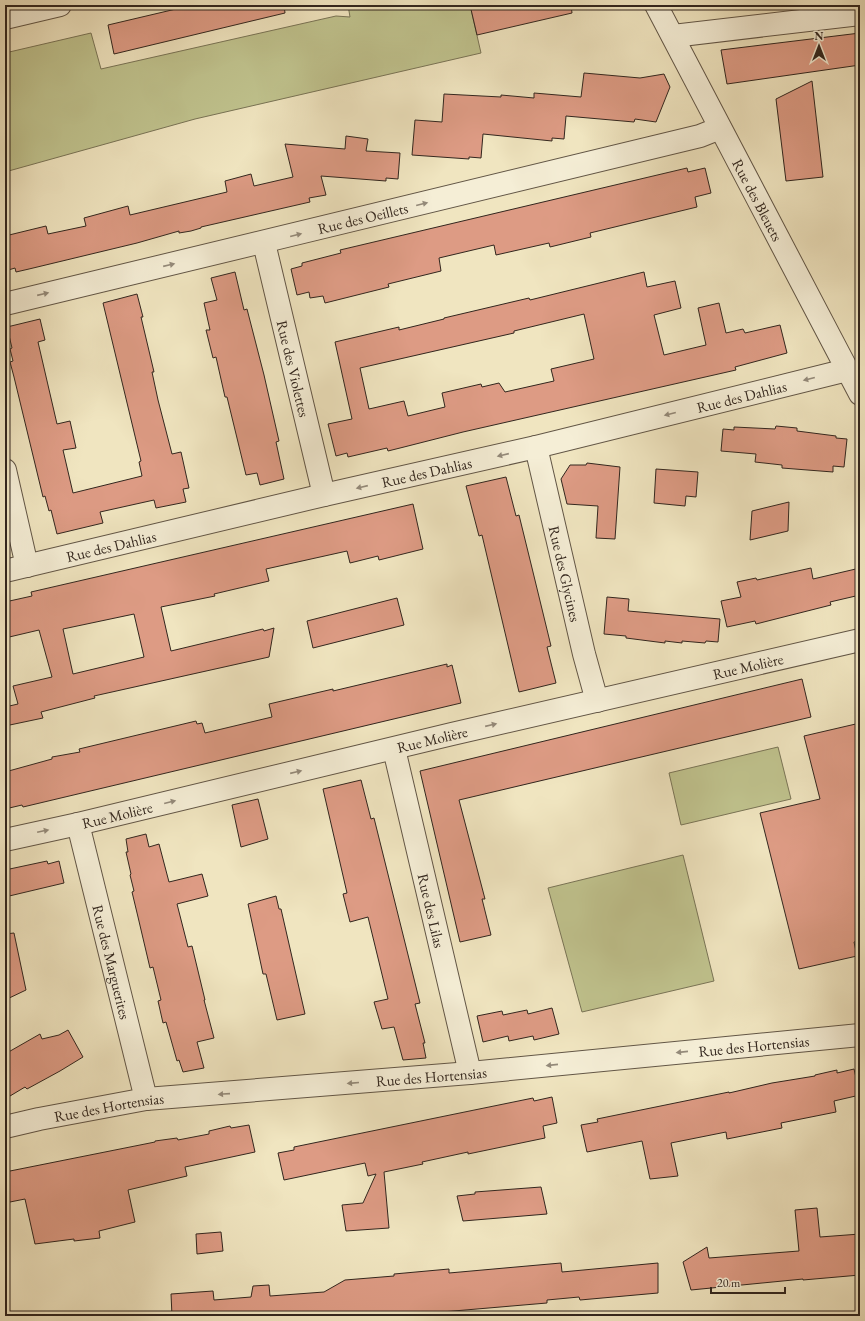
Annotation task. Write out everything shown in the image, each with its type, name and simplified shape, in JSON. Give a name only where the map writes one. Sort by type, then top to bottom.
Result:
[{"type":"street","points":[[5,18],[60,5]]},
{"type":"street","name":"Rue des Bleuets","points":[[656,5],[860,394]]},
{"type":"street","points":[[673,36],[860,14]]},
{"type":"street","name":"Rue des Oeillets","points":[[5,304],[700,136],[720,128]]},
{"type":"street","name":"Rue des Violettes","points":[[264,242],[324,495]]},
{"type":"street","name":"Rue des Dahlias","points":[[5,571],[324,495],[536,447],[847,370]]},
{"type":"street","name":"Rue des Glycines","points":[[536,447],[584,654],[597,701]]},
{"type":"street","points":[[5,470],[27,566]]},
{"type":"street","name":"Rue Molière","points":[[5,840],[78,824],[452,734],[860,640]]},
{"type":"street","name":"Rue des Lilas","points":[[394,749],[470,1073]]},
{"type":"street","name":"Rue des Marguerites","points":[[78,824],[146,1100]]},
{"type":"street","name":"Rue des Hortensias","points":[[5,1127],[39,1119],[146,1100],[470,1073],[860,1035]]},
{"type":"green space","points":[[348,5],[470,5],[481,53],[195,119],[5,172],[5,53],[91,33],[101,69],[336,16],[350,17]]},
{"type":"green space","points":[[778,747],[791,799],[681,825],[669,773]]},
{"type":"green space","points":[[683,855],[714,981],[582,1012],[548,888]]},
{"type":"building","points":[[193,5],[284,5],[285,13],[114,54],[108,25]]},
{"type":"building","points":[[470,5],[571,5],[572,13],[477,35]]},
{"type":"building","points":[[860,33],[860,65],[727,84],[721,50]]},
{"type":"building","points":[[584,73],[640,78],[664,74],[670,87],[656,122],[635,119],[634,122],[566,116],[564,139],[552,138],[552,141],[483,134],[481,158],[469,157],[469,159],[412,155],[415,120],[442,122],[444,94],[501,97],[501,95],[534,98],[534,93],[581,97]]},
{"type":"building","points":[[812,81],[823,177],[786,181],[776,99]]},
{"type":"building","points":[[346,136],[368,139],[366,151],[400,153],[398,179],[386,178],[386,181],[321,176],[326,195],[309,198],[310,202],[201,227],[191,231],[179,233],[179,231],[137,243],[16,272],[15,268],[5,271],[5,236],[46,226],[48,234],[86,226],[84,218],[128,206],[130,215],[227,192],[225,181],[251,174],[254,186],[293,177],[285,144],[345,149]]},
{"type":"building","points":[[687,168],[688,172],[705,168],[711,193],[695,197],[697,207],[590,233],[591,237],[550,247],[549,243],[496,255],[494,245],[439,258],[441,271],[388,284],[389,287],[325,303],[323,296],[310,298],[309,292],[297,295],[291,269],[302,266],[302,263],[341,253],[340,250]]},
{"type":"building","points":[[235,272],[244,310],[247,309],[264,375],[279,441],[276,442],[284,479],[260,485],[257,473],[246,475],[216,357],[213,358],[206,330],[210,330],[204,303],[217,300],[211,278]]},
{"type":"building","points":[[644,272],[647,287],[675,281],[681,308],[654,315],[664,355],[706,345],[698,308],[719,303],[726,333],[743,329],[745,333],[780,325],[787,353],[735,367],[736,370],[463,432],[388,451],[387,448],[348,457],[347,453],[336,456],[328,424],[352,419],[335,342],[399,327],[399,330],[529,298],[530,300]],"holes":[[[584,314],[594,359],[551,369],[554,381],[505,392],[499,383],[482,387],[481,384],[442,393],[445,407],[408,416],[404,401],[369,409],[360,368],[514,333],[514,331]]]},
{"type":"building","points":[[137,294],[154,372],[152,372],[158,400],[172,454],[181,452],[189,488],[183,489],[186,502],[156,508],[154,500],[100,512],[103,523],[57,534],[51,510],[49,511],[45,496],[43,497],[10,362],[13,361],[10,349],[12,348],[7,327],[40,319],[45,340],[38,342],[57,424],[70,421],[76,448],[63,450],[73,493],[142,476],[139,462],[141,461],[103,303]]},
{"type":"building","points":[[776,426],[797,428],[797,431],[836,436],[836,438],[847,439],[844,467],[833,466],[833,472],[782,468],[782,465],[755,462],[756,454],[721,451],[723,429],[734,430],[734,427],[775,429]]},
{"type":"building","points":[[587,463],[620,467],[615,539],[596,538],[598,506],[567,504],[561,479],[570,465],[586,465]]},
{"type":"building","points":[[656,469],[698,472],[696,497],[686,496],[685,506],[654,503]]},
{"type":"building","points":[[506,477],[516,516],[519,515],[551,646],[547,647],[556,683],[519,692],[482,535],[479,536],[466,486]]},
{"type":"building","points":[[789,502],[788,531],[750,540],[752,511]]},
{"type":"building","points":[[413,504],[423,549],[379,560],[378,556],[350,563],[347,551],[266,569],[269,581],[214,594],[215,596],[161,607],[171,651],[263,629],[264,631],[274,628],[269,657],[94,696],[95,698],[41,712],[43,718],[5,726],[5,707],[18,704],[13,686],[52,677],[39,630],[5,638],[5,602],[32,596],[31,592]],"holes":[[[134,614],[144,657],[73,674],[63,629]]]},
{"type":"building","points":[[811,568],[813,579],[860,568],[860,595],[830,602],[831,605],[756,624],[755,621],[727,627],[721,601],[741,597],[737,582],[756,578],[757,580]]},
{"type":"building","points":[[607,597],[629,599],[628,611],[720,619],[718,642],[706,641],[705,643],[682,641],[682,643],[665,641],[665,643],[626,638],[626,636],[604,634]]},
{"type":"building","points":[[397,598],[404,625],[313,648],[307,621]]},
{"type":"building","points":[[447,664],[447,667],[452,665],[461,703],[23,807],[22,805],[5,809],[5,772],[52,759],[52,757],[80,752],[79,749],[196,721],[197,724],[202,723],[205,733],[272,717],[269,704],[333,689],[333,691]]},
{"type":"building","points":[[802,679],[811,717],[459,800],[485,899],[482,899],[491,935],[460,942],[420,771]]},
{"type":"building","points":[[860,723],[860,941],[854,942],[857,956],[799,969],[760,813],[820,799],[804,736]]},
{"type":"building","points":[[361,780],[371,819],[374,818],[420,1003],[415,1004],[425,1043],[423,1043],[426,1058],[403,1060],[394,1027],[382,1029],[374,1002],[388,999],[368,917],[350,922],[343,894],[347,893],[323,789]]},
{"type":"building","points":[[258,799],[268,839],[241,847],[232,805]]},
{"type":"building","points":[[146,834],[149,847],[159,844],[169,882],[202,874],[208,896],[177,904],[188,947],[192,946],[214,1038],[197,1042],[204,1068],[183,1072],[179,1060],[177,1061],[166,1022],[163,1023],[158,1001],[161,1000],[153,967],[150,968],[132,892],[134,891],[126,852],[128,852],[126,839]]},
{"type":"building","points":[[47,861],[48,864],[59,861],[64,883],[5,897],[5,870]]},
{"type":"building","points":[[276,896],[279,909],[281,909],[305,1014],[277,1020],[266,974],[263,974],[248,904]]},
{"type":"building","points":[[14,933],[26,990],[5,1000],[5,934]]},
{"type":"building","points":[[552,1008],[559,1034],[534,1040],[533,1036],[509,1041],[508,1036],[483,1042],[477,1016],[502,1011],[503,1015],[527,1010],[528,1014]]},
{"type":"building","points":[[68,1030],[83,1057],[27,1089],[25,1087],[5,1099],[5,1054],[40,1034],[42,1039],[59,1035]]},
{"type":"building","points":[[854,1069],[860,1095],[834,1101],[836,1112],[781,1123],[782,1128],[727,1139],[726,1132],[671,1143],[678,1176],[650,1179],[642,1141],[587,1152],[581,1125],[598,1122],[597,1119],[772,1083],[815,1076],[837,1070],[837,1073]]},
{"type":"building","points":[[552,1097],[557,1123],[543,1126],[545,1138],[468,1154],[468,1152],[422,1162],[423,1164],[384,1172],[389,1228],[346,1231],[342,1205],[363,1203],[376,1174],[368,1176],[365,1163],[284,1180],[278,1153],[294,1150],[294,1147],[533,1098],[534,1101]]},
{"type":"building","points":[[249,1125],[255,1152],[185,1167],[187,1176],[128,1190],[135,1222],[99,1231],[100,1238],[74,1241],[74,1239],[35,1244],[25,1199],[5,1203],[5,1172],[155,1141],[177,1138],[178,1140],[209,1134],[209,1131],[230,1126],[231,1128]]},
{"type":"building","points":[[541,1187],[547,1214],[463,1221],[457,1196],[475,1194],[475,1192]]},
{"type":"building","points":[[817,1208],[820,1237],[860,1234],[860,1275],[691,1290],[683,1262],[707,1247],[709,1258],[799,1251],[795,1210]]},
{"type":"building","points":[[221,1232],[223,1251],[197,1254],[196,1234]]},
{"type":"building","points":[[561,1263],[562,1272],[658,1263],[658,1293],[580,1300],[579,1297],[547,1300],[547,1303],[395,1316],[172,1316],[171,1294],[213,1291],[214,1300],[251,1297],[253,1286],[269,1285],[270,1296],[324,1292],[345,1280],[394,1276],[394,1274],[449,1269],[449,1273]]}]
